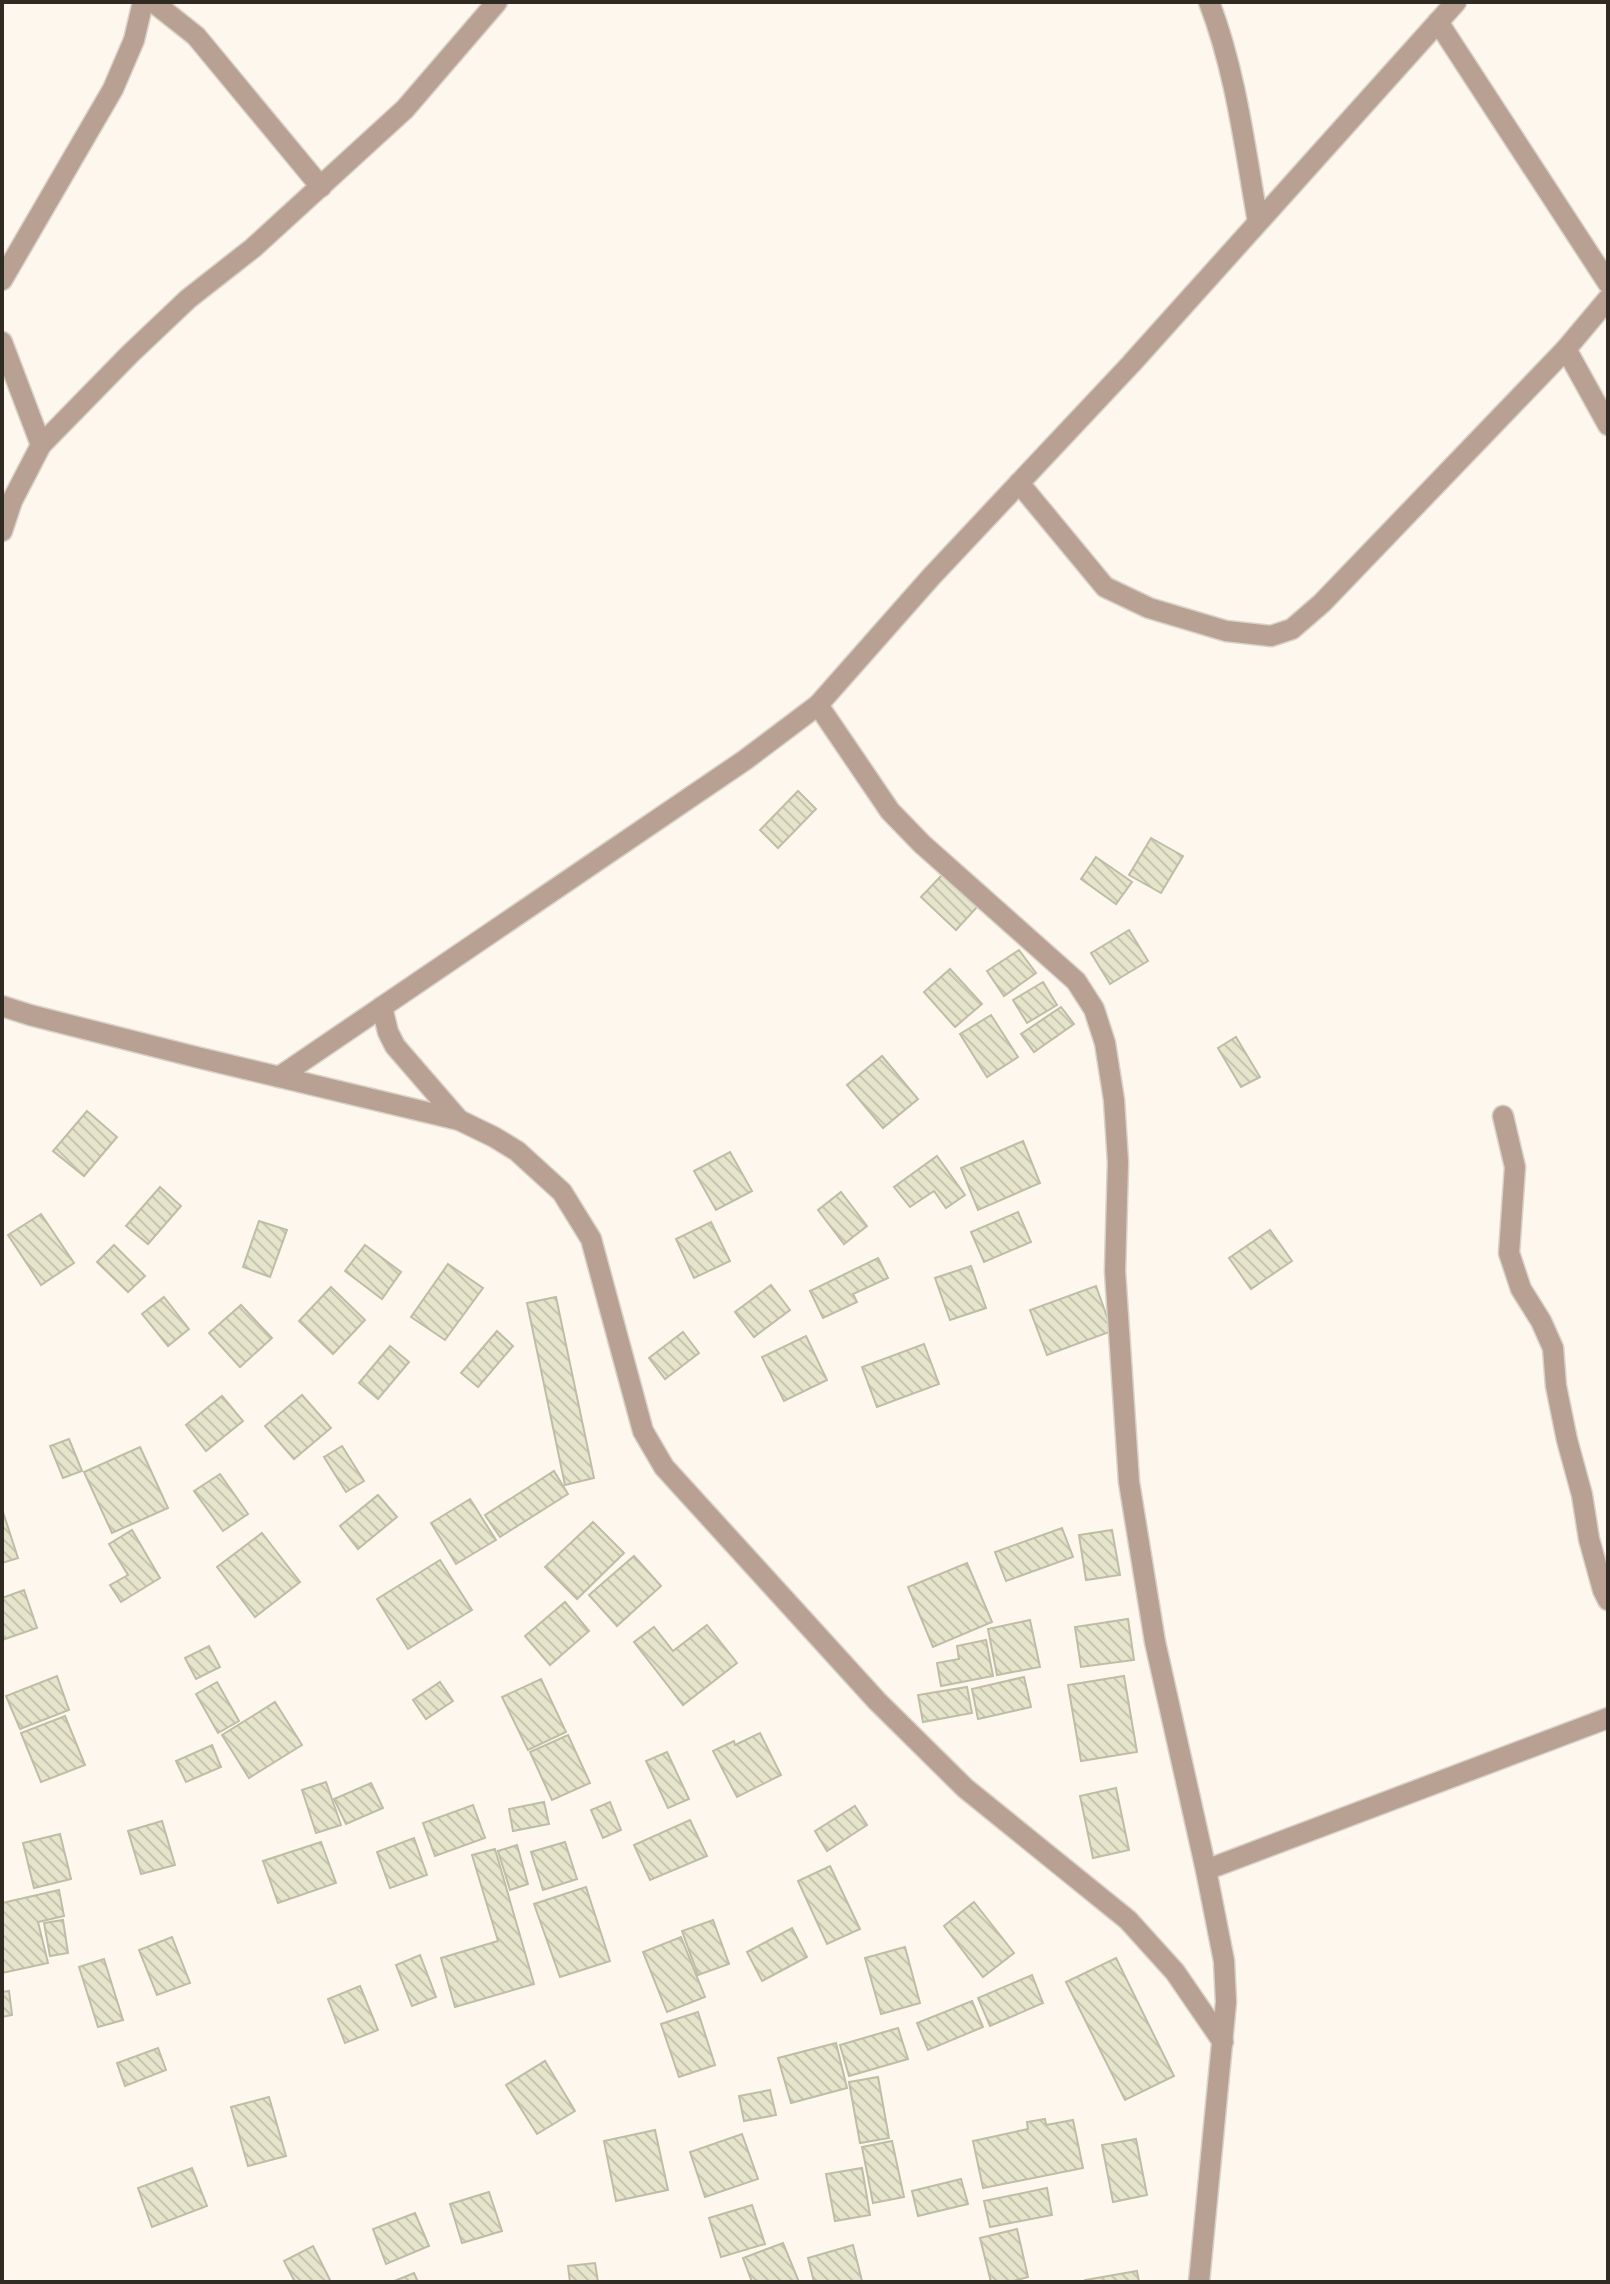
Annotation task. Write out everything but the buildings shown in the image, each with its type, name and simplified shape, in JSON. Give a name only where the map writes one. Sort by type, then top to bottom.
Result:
[{"type":"street","points":[[2,280],[113,89],[134,40],[143,2]]},
{"type":"street","points":[[153,2],[196,36],[321,187]]},
{"type":"street","points":[[2,531],[12,501],[41,445],[188,299],[253,248],[405,109],[497,2]]},
{"type":"street","points":[[1209,2],[1220,31],[1233,85],[1258,222]]},
{"type":"street","points":[[279,1077],[745,760],[818,705],[931,577],[1131,364],[1456,2]]},
{"type":"street","points":[[1438,22],[1608,283]]},
{"type":"street","points":[[1019,483],[1105,587],[1149,608],[1226,631],[1271,636],[1292,629],[1322,603],[1566,349],[1608,299]]},
{"type":"street","points":[[2,342],[41,445]]},
{"type":"street","points":[[1566,349],[1608,425]]},
{"type":"street","points":[[818,705],[890,811],[922,844],[1076,981],[1094,1009],[1105,1043],[1114,1100],[1118,1162],[1115,1271],[1129,1482],[1155,1642],[1224,1961],[1226,2002],[1223,2042],[1199,2282]]},
{"type":"street","points":[[2,1006],[459,1120],[517,1151],[562,1192],[591,1239],[643,1431],[664,1467],[877,1701],[965,1788],[1128,1920],[1175,1972],[1223,2042]]},
{"type":"street","points":[[382,1007],[395,1046],[459,1120]]},
{"type":"street","points":[[1503,1116],[1515,1167],[1509,1253],[1521,1289],[1553,1348],[1556,1386],[1567,1440],[1582,1495],[1589,1539],[1608,1600]]},
{"type":"street","points":[[1206,1870],[1608,1718]]}]
